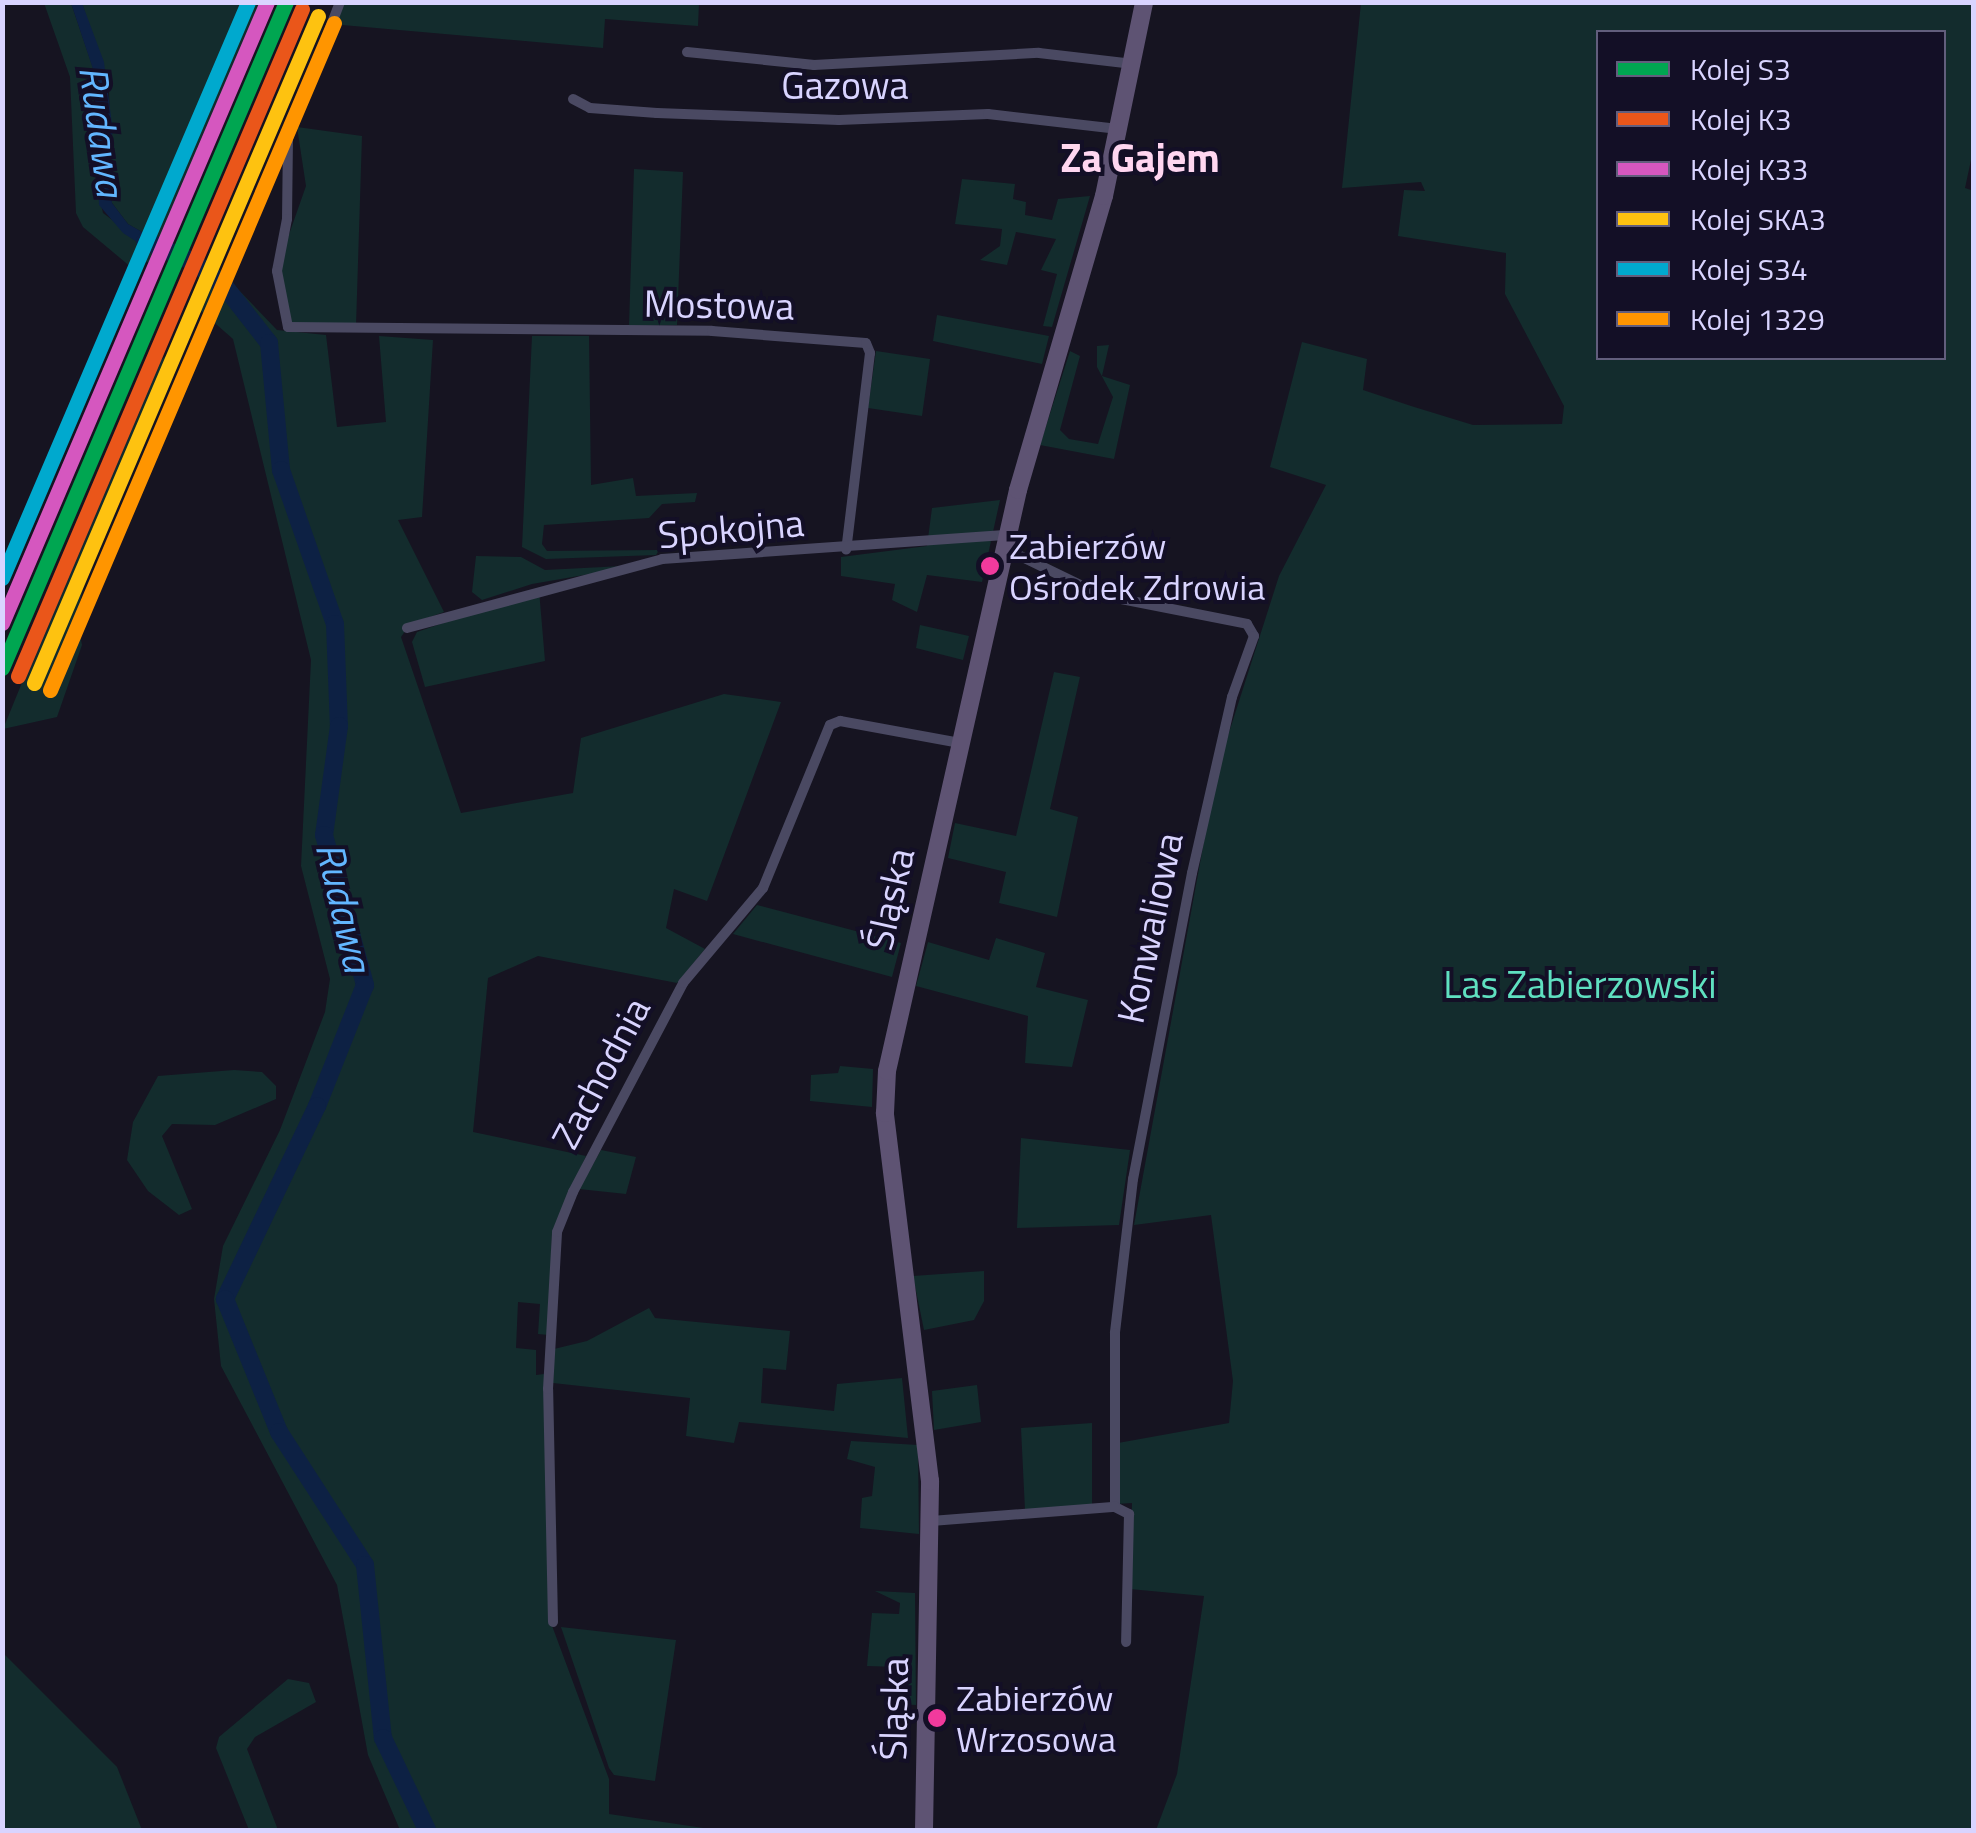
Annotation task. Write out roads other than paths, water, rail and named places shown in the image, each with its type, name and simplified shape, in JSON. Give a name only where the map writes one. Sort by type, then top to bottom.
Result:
[{"type":"main road","name":"Śląska","points":[[924,1830],[931,1522],[927,1432],[885,1112],[886,1071],[1007,542],[1119,129],[1144,2]]},
{"type":"street","name":"Mostowa","points":[[340,2],[288,138],[286,219],[277,271],[288,327],[361,331],[712,331],[866,343],[870,354],[846,550]]},
{"type":"street","points":[[687,52],[814,66],[1005,53],[1132,64]]},
{"type":"street","name":"Gazowa","points":[[573,98],[590,108],[657,113],[839,120],[988,114],[1119,129]]},
{"type":"street","name":"Spokojna","points":[[407,628],[662,559],[1007,542]]},
{"type":"street","name":"Konwaliowa","points":[[1007,542],[1101,596],[1246,624],[1254,636],[1213,776],[1139,1134],[1115,1333],[1115,1507],[1129,1514],[1126,1642]]},
{"type":"street","name":"Zachodnia","points":[[553,1622],[549,1377],[557,1232],[573,1192],[683,982],[763,888],[830,726],[840,721],[960,743]]},
{"type":"street","points":[[931,1522],[1115,1507]]},
{"type":"water","points":[[71,3],[82,3],[104,62],[113,132],[107,150],[112,203],[128,224],[167,246],[162,258],[123,233],[99,205],[94,72]]},
{"type":"waterway","name":"Rudawa","points":[[145,241],[194,262],[226,288],[269,343],[281,470],[335,624],[339,726],[324,835],[365,985],[317,1106],[225,1299],[279,1432],[365,1565],[383,1738],[427,1830]]},
{"type":"rail line","name":"S34","points":[[2,578],[248,2]]},
{"type":"rail line","name":"K33","points":[[2,623],[267,2]]},
{"type":"rail line","name":"S3","points":[[2,668],[286,2]]},
{"type":"rail line","name":"K3","points":[[18,676],[302,9]]},
{"type":"rail line","name":"SKA3","points":[[34,683],[318,16]]},
{"type":"rail line","name":"1329","points":[[50,690],[334,23]]},
{"type":"place","name":"Zabierzów Ośrodek Zdrowia","points":[[990,566]]},
{"type":"place","name":"Zabierzów Wrzosowa","points":[[937,1718]]},
{"type":"district","name":"Za Gajem","points":[[1140,158]]},
{"type":"park label","name":"Las Zabierzowski","points":[[1580,985]]}]
